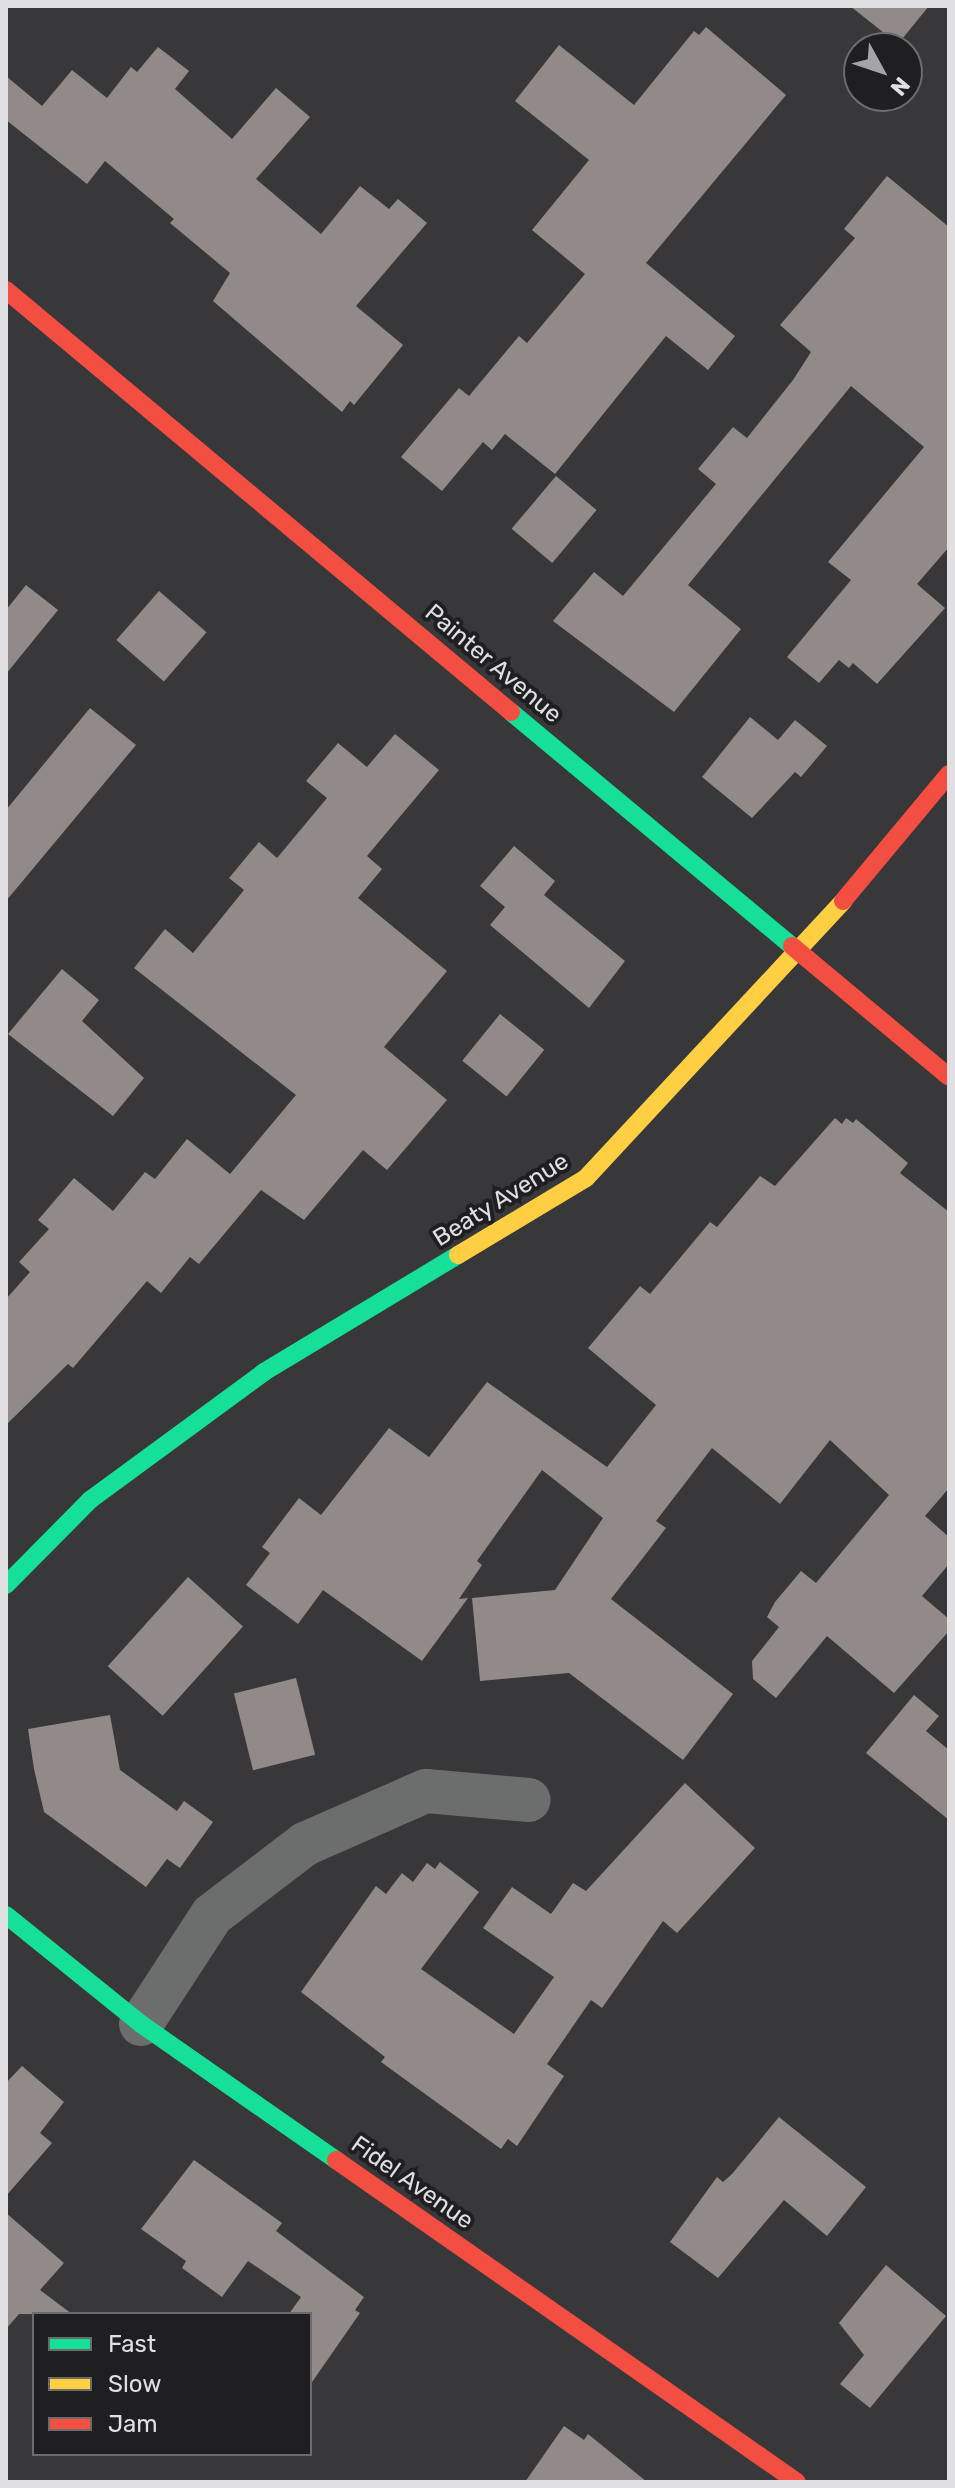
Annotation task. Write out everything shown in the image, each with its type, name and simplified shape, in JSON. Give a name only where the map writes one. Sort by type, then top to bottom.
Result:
[{"type":"street","name":"Painter Avenue","points":[[6,290],[949,1077]]},
{"type":"street","name":"Beaty Avenue","points":[[6,1585],[90,1500],[264,1372],[586,1178],[801,951],[949,774]]},
{"type":"street","points":[[141,2024],[212,1915],[305,1844],[426,1791],[529,1800]]},
{"type":"street","name":"Fidel Avenue","points":[[6,1915],[141,2024],[797,2482]]},
{"type":"building","points":[[850,6],[929,6],[908,32],[883,32]]},
{"type":"building","points":[[706,27],[786,95],[646,263],[735,336],[708,370],[666,336],[555,474],[505,434],[492,450],[483,442],[442,491],[401,457],[459,388],[469,396],[519,336],[527,343],[585,274],[532,230],[589,160],[515,101],[559,45],[634,105],[694,31],[699,35]]},
{"type":"building","points":[[158,47],[189,71],[175,89],[232,139],[276,88],[310,117],[256,179],[321,234],[360,186],[389,209],[398,199],[427,223],[356,306],[403,345],[354,405],[350,401],[342,412],[213,301],[230,273],[170,223],[174,219],[105,161],[87,184],[6,120],[6,76],[42,106],[72,70],[107,98],[131,67],[137,72]]},
{"type":"building","points":[[887,176],[949,227],[949,547],[917,584],[945,608],[877,684],[853,663],[849,668],[839,660],[819,683],[787,657],[851,580],[828,562],[924,447],[851,386],[688,585],[741,629],[674,712],[553,621],[594,572],[623,596],[716,484],[698,469],[733,427],[747,438],[793,380],[811,352],[780,325],[855,238],[844,229]]},
{"type":"building","points":[[556,476],[597,510],[552,563],[512,529]]},
{"type":"building","points":[[26,585],[58,610],[6,674],[6,610]]},
{"type":"building","points":[[159,591],[207,632],[164,681],[116,640]]},
{"type":"building","points":[[90,708],[136,745],[6,901],[6,810]]},
{"type":"building","points":[[750,717],[778,740],[795,720],[827,746],[801,777],[795,772],[752,818],[702,777]]},
{"type":"building","points":[[395,734],[439,770],[367,856],[382,869],[358,898],[447,971],[384,1047],[447,1100],[387,1170],[363,1150],[304,1220],[261,1190],[199,1264],[190,1257],[161,1293],[147,1281],[73,1368],[68,1364],[6,1425],[6,1299],[30,1272],[19,1262],[49,1229],[38,1220],[74,1178],[113,1211],[145,1172],[155,1179],[187,1139],[230,1174],[296,1095],[134,968],[165,929],[193,953],[244,890],[229,878],[259,842],[277,858],[327,798],[306,781],[338,743],[367,767]]},
{"type":"building","points":[[514,846],[555,881],[544,895],[625,961],[589,1008],[490,925],[505,907],[480,886]]},
{"type":"building","points":[[62,969],[99,1000],[82,1021],[144,1078],[113,1116],[8,1034]]},
{"type":"building","points":[[500,1014],[544,1050],[507,1097],[462,1061]]},
{"type":"building","points":[[835,1118],[842,1124],[846,1118],[853,1123],[856,1119],[908,1163],[900,1173],[949,1212],[949,1488],[925,1516],[949,1537],[949,1564],[922,1596],[949,1619],[949,1631],[894,1693],[827,1636],[776,1698],[753,1679],[752,1661],[779,1627],[767,1617],[775,1602],[801,1571],[816,1583],[889,1495],[830,1440],[780,1504],[712,1448],[656,1521],[666,1528],[611,1599],[733,1694],[683,1760],[569,1673],[480,1681],[472,1598],[555,1590],[603,1518],[542,1470],[477,1561],[482,1565],[459,1599],[468,1598],[422,1661],[323,1590],[298,1624],[246,1585],[270,1553],[262,1547],[299,1498],[321,1515],[389,1428],[429,1457],[487,1382],[607,1467],[656,1405],[588,1348],[640,1286],[650,1294],[710,1222],[717,1227],[760,1176],[775,1186]]},
{"type":"building","points":[[188,1577],[243,1627],[163,1716],[108,1666]]},
{"type":"building","points":[[296,1678],[315,1755],[253,1770],[234,1693]]},
{"type":"building","points":[[914,1695],[939,1716],[926,1731],[949,1750],[949,1820],[866,1753]]},
{"type":"building","points":[[110,1715],[120,1770],[177,1811],[184,1801],[213,1822],[180,1868],[167,1859],[146,1887],[44,1812],[34,1769],[28,1729]]},
{"type":"building","points":[[685,1783],[755,1848],[677,1933],[663,1921],[602,2008],[591,2000],[547,2064],[564,2076],[517,2146],[508,2139],[501,2149],[381,2062],[385,2057],[301,1992],[376,1886],[386,1894],[402,1873],[413,1882],[427,1863],[435,1869],[440,1862],[479,1892],[421,1969],[514,2034],[554,1977],[483,1928],[512,1887],[551,1914],[573,1883],[586,1891]]},
{"type":"building","points":[[22,2066],[64,2102],[40,2133],[52,2143],[6,2196],[6,2083]]},
{"type":"building","points":[[779,2117],[866,2187],[827,2236],[784,2200],[718,2278],[670,2242],[717,2177],[723,2182],[732,2174]]},
{"type":"building","points":[[194,2160],[282,2223],[276,2231],[364,2297],[355,2310],[360,2313],[312,2382],[312,2312],[290,2312],[301,2297],[248,2261],[222,2297],[182,2268],[186,2261],[141,2229]]},
{"type":"building","points":[[6,2213],[64,2263],[40,2290],[69,2312],[19,2314],[6,2329]]},
{"type":"building","points":[[886,2265],[946,2316],[870,2408],[840,2384],[864,2355],[839,2323]]},
{"type":"building","points":[[564,2426],[584,2440],[588,2434],[647,2482],[525,2482]]},
{"type":"traffic: fast","points":[[511,712],[792,946]]},
{"type":"traffic: fast","points":[[6,1585],[90,1500],[264,1372],[458,1255]]},
{"type":"traffic: fast","points":[[6,1915],[141,2024],[336,2160]]},
{"type":"traffic: slow","points":[[458,1255],[586,1178],[843,901]]},
{"type":"traffic: jam","points":[[6,290],[511,712]]},
{"type":"traffic: jam","points":[[843,901],[949,774]]},
{"type":"traffic: jam","points":[[792,946],[949,1077]]},
{"type":"traffic: jam","points":[[336,2160],[797,2482]]}]
